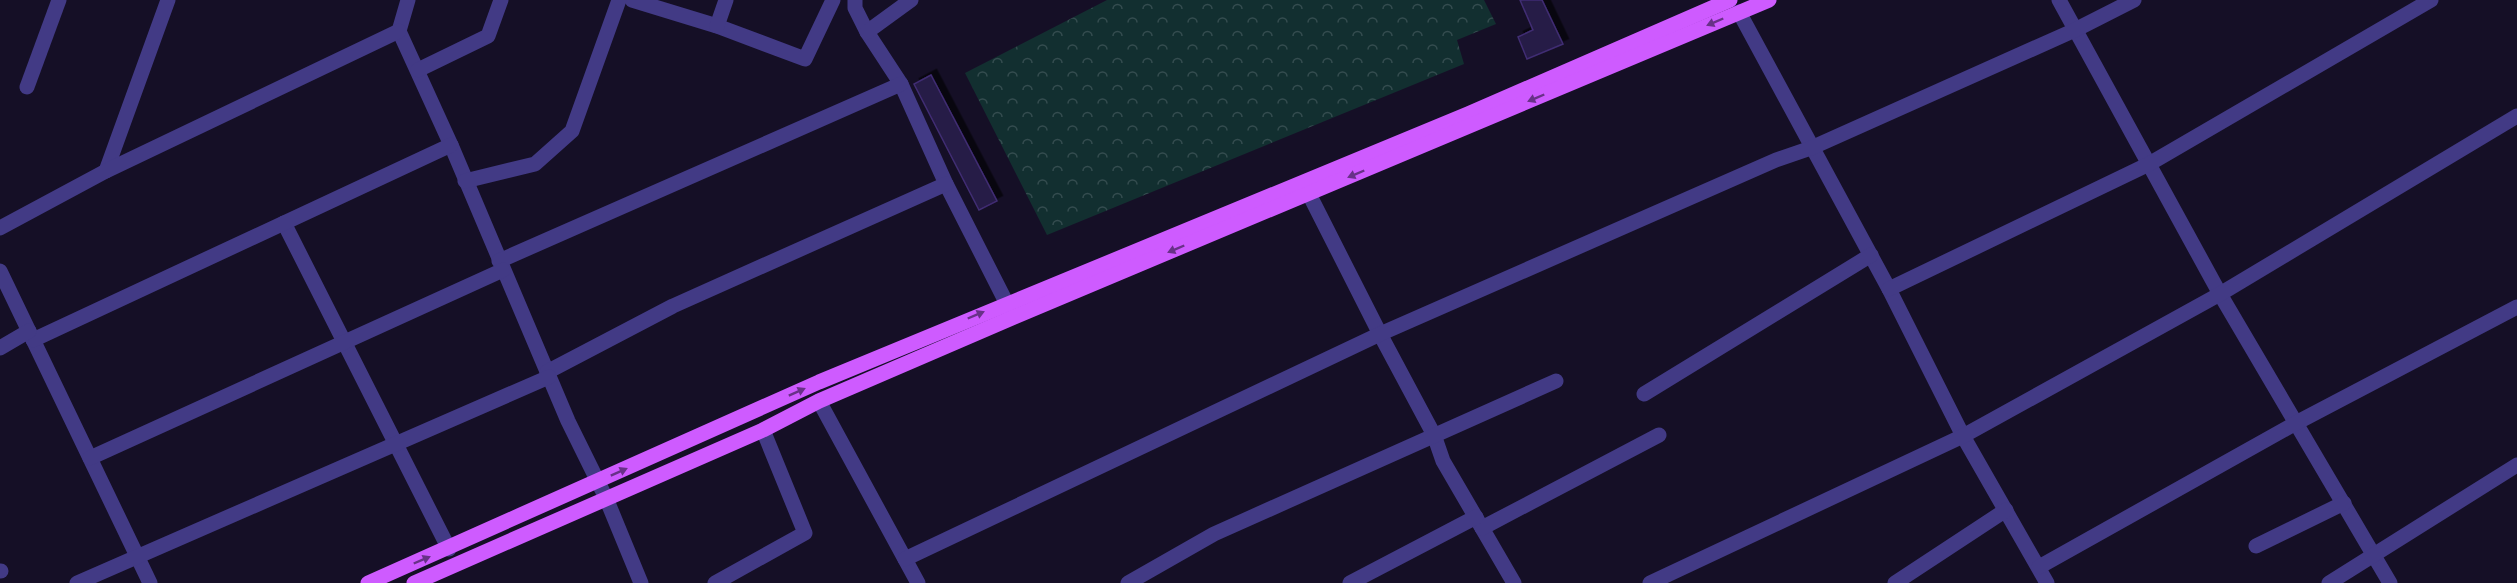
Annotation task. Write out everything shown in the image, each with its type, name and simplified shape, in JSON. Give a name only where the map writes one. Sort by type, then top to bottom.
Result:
[{"type":"main road","points":[[368,583],[449,549],[819,382],[1006,302],[1735,6],[1769,0]]},
{"type":"main road","points":[[414,583],[763,430],[819,401],[1309,194],[1735,6]]},
{"type":"street","points":[[27,87],[59,0]]},
{"type":"street","points":[[106,171],[168,0]]},
{"type":"street","points":[[408,0],[399,31],[451,145],[548,375],[606,498],[641,583]]},
{"type":"street","points":[[418,70],[488,36],[501,0]]},
{"type":"street","points":[[465,181],[536,164],[572,131],[618,0]]},
{"type":"street","points":[[632,0],[717,26],[805,59],[833,0]]},
{"type":"street","points":[[717,26],[726,0]]},
{"type":"street","points":[[855,0],[855,8],[867,32],[901,84],[946,183],[1006,302]]},
{"type":"street","points":[[867,32],[911,0]]},
{"type":"street","points":[[2059,0],[2220,294],[2390,583]]},
{"type":"street","points":[[905,560],[1380,334],[1776,159],[1811,148],[2075,30],[2134,0]]},
{"type":"street","points":[[1889,289],[2149,164],[2431,0]]},
{"type":"street","points":[[1735,6],[1871,255],[1963,436],[2047,583]]},
{"type":"street","points":[[0,228],[106,171],[399,31]]},
{"type":"street","points":[[90,458],[346,342],[501,266],[901,84]]},
{"type":"street","points":[[1650,583],[1963,436],[2220,294],[2517,116]]},
{"type":"street","points":[[0,348],[284,223],[451,145]]},
{"type":"street","points":[[77,583],[548,375],[673,306],[946,183]]},
{"type":"street","points":[[1309,194],[1434,435],[1443,461],[1514,583]]},
{"type":"street","points":[[284,223],[397,442],[449,549]]},
{"type":"street","points":[[1644,394],[1871,255]]},
{"type":"street","points":[[0,271],[150,583]]},
{"type":"street","points":[[2039,567],[2296,423],[2517,307]]},
{"type":"street","points":[[1128,583],[1214,534],[1556,381]]},
{"type":"street","points":[[819,401],[918,583]]},
{"type":"street","points":[[715,583],[805,532],[763,430]]},
{"type":"street","points":[[1350,583],[1659,435]]},
{"type":"street","points":[[2330,583],[2517,465]]},
{"type":"street","points":[[2256,546],[2344,502]]},
{"type":"street","points":[[1895,583],[2006,510]]},
{"type":"green space","points":[[1107,0],[1484,0],[1496,24],[1457,40],[1464,64],[1047,235],[965,73]]},
{"type":"building","points":[[1520,0],[1542,0],[1563,44],[1527,59],[1518,37],[1533,30]]},
{"type":"building","points":[[931,75],[997,201],[979,210],[914,84]]}]
